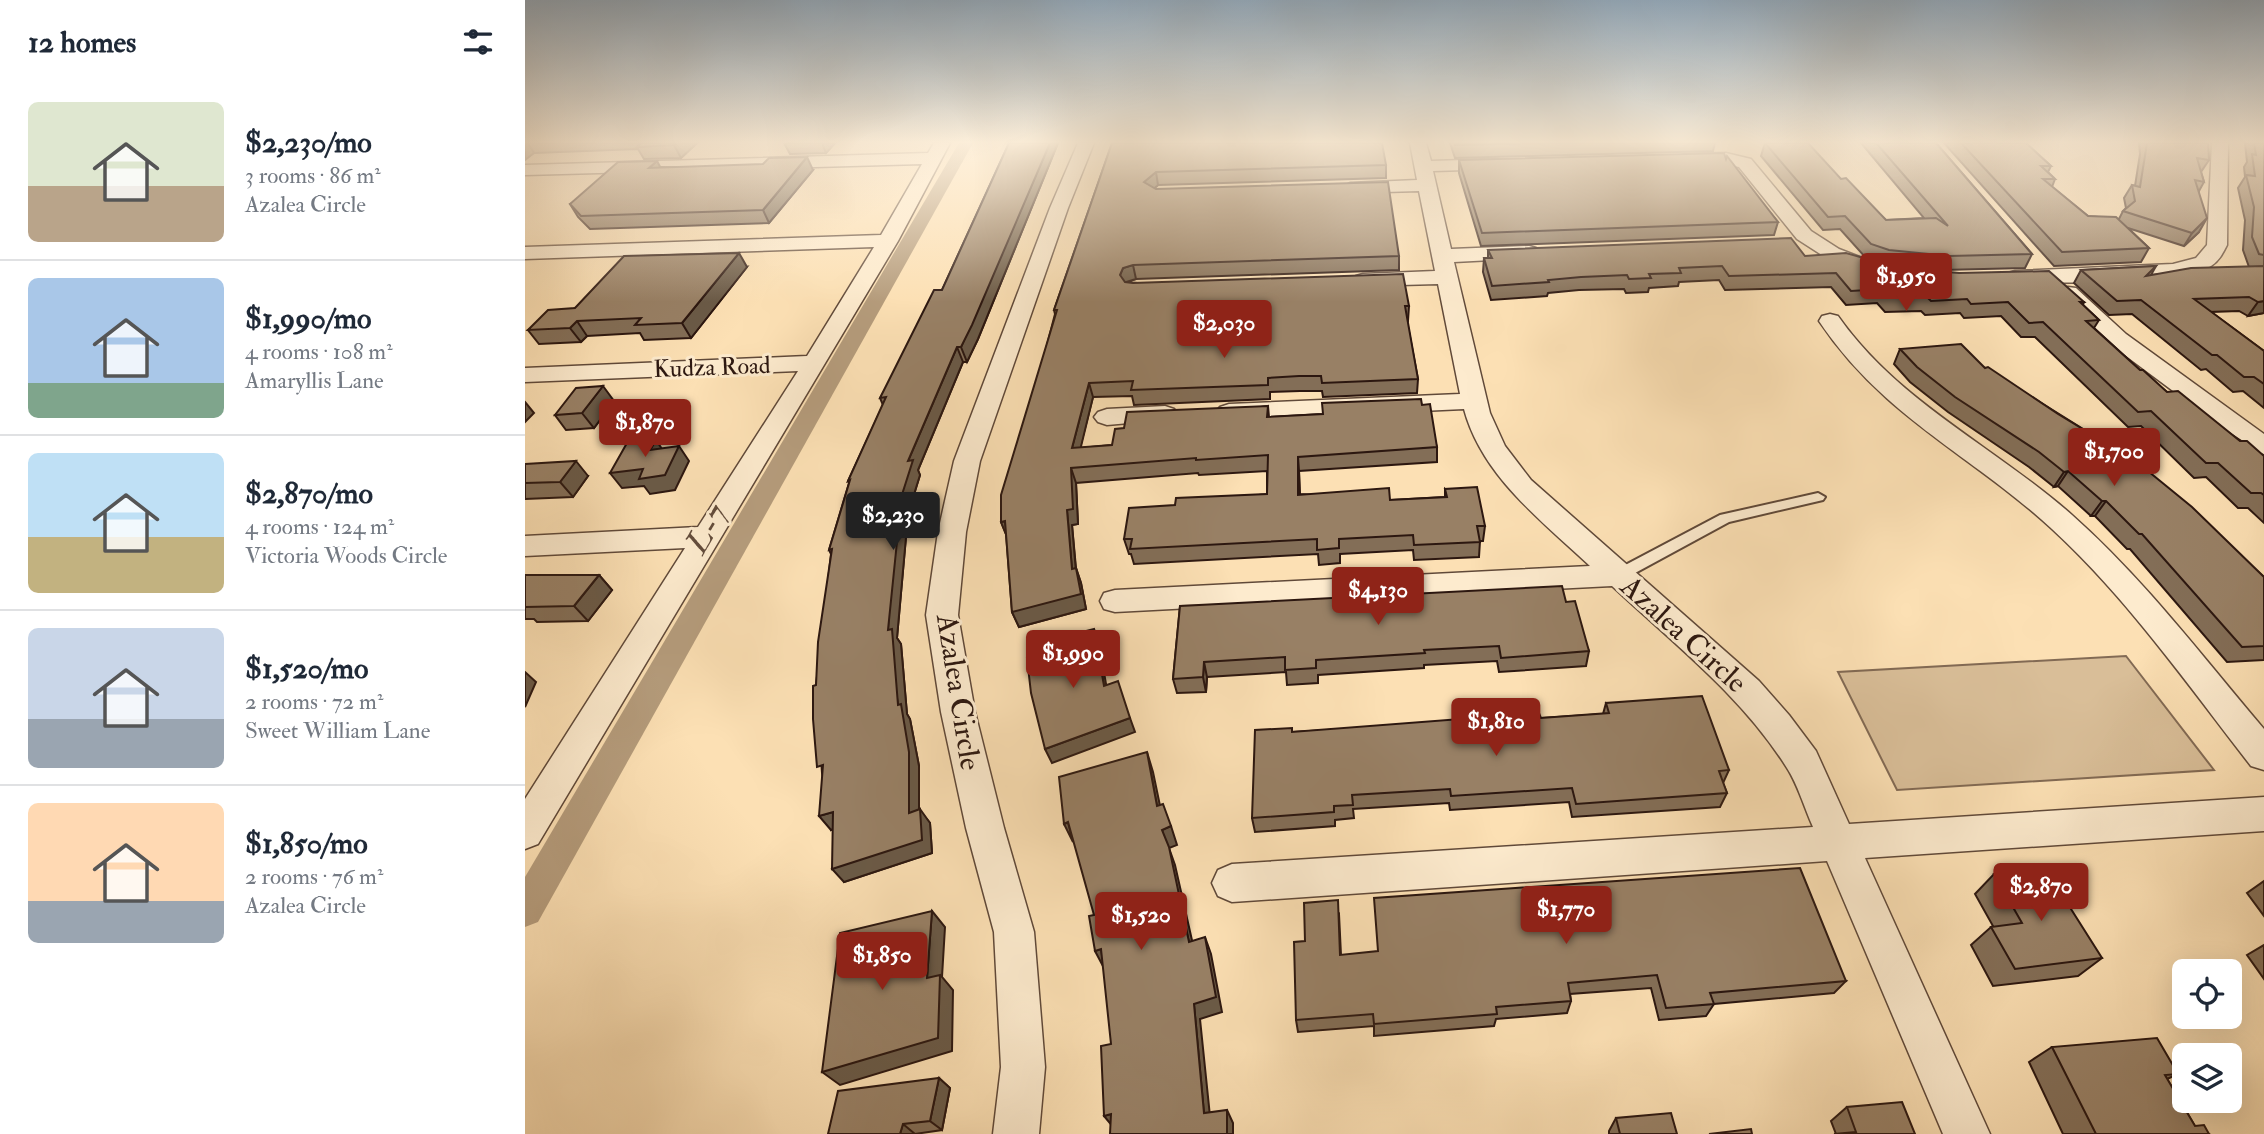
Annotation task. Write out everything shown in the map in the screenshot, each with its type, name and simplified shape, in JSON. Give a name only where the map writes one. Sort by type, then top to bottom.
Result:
[{"type":"street","points":[[529,817],[708,537],[815,363],[912,196]]},
{"type":"street","name":"Azalea Circle","points":[[1016,1134],[1023,1067],[1014,932],[985,828],[958,712],[942,615],[952,532],[967,461],[1064,196]]},
{"type":"street","name":"Azalea Circle","points":[[1429,196],[1473,401],[1486,439],[1521,486],[1747,691],[1777,725],[1809,772],[1967,1134]]},
{"type":"street","points":[[1771,196],[1798,229],[1814,243],[1843,258],[1890,273]]},
{"type":"street","points":[[1994,278],[2188,268],[2206,260],[2217,245],[2218,196]]},
{"type":"street","points":[[525,253],[888,241]]},
{"type":"street","points":[[1786,243],[1814,243]]},
{"type":"street","points":[[1442,256],[1552,252]]},
{"type":"street","points":[[2030,257],[2118,339],[2264,446]]},
{"type":"street","points":[[1343,281],[1447,277]]},
{"type":"street","points":[[1829,321],[1854,354],[1914,412],[2017,485],[2091,550],[2264,755]]},
{"type":"street","name":"Kudza Road","points":[[525,375],[815,363]]},
{"type":"street","points":[[1107,417],[1473,401]]},
{"type":"street","points":[[525,545],[708,537]]},
{"type":"street","points":[[1115,601],[1619,575]]},
{"type":"street","points":[[1232,883],[2264,814]]},
{"type":"lane","points":[[1619,575],[1725,518],[1818,497]]},
{"type":"shaded area","points":[[2126,656],[2214,770],[1897,790],[1838,672]]},
{"type":"building","points":[[579,196],[775,196],[763,210],[581,216],[570,204]]},
{"type":"building","points":[[985,196],[1027,196],[972,325],[961,347],[957,347],[908,461],[913,460],[893,523],[899,522],[888,630],[892,629],[898,705],[901,704],[909,752],[909,813],[920,809],[922,840],[832,869],[833,812],[819,816],[823,765],[817,767],[813,719],[813,686],[816,685],[818,642],[832,549],[829,550],[850,480],[848,481],[886,397],[880,398],[934,290],[942,290]]},
{"type":"building","points":[[1094,196],[1390,196],[1399,256],[1133,265],[1123,268],[1120,275],[1125,282],[1133,283],[1403,274],[1409,306],[1405,306],[1418,379],[1322,383],[1321,376],[1299,376],[1268,378],[1268,385],[1131,390],[1133,381],[1089,383],[1072,448],[1112,445],[1115,429],[1124,428],[1127,412],[1268,406],[1267,417],[1323,414],[1322,403],[1421,399],[1422,405],[1430,404],[1437,447],[1298,457],[1298,495],[1389,488],[1390,500],[1447,497],[1445,489],[1477,487],[1485,526],[1477,526],[1480,542],[1414,545],[1413,535],[1339,539],[1339,548],[1317,550],[1317,539],[1130,549],[1132,539],[1124,539],[1129,508],[1175,505],[1176,498],[1267,494],[1268,455],[1071,468],[1073,509],[1067,510],[1072,569],[1076,568],[1081,594],[1012,612],[1005,521],[1001,522],[1001,495],[1057,310],[1054,310]]},
{"type":"building","points":[[1470,196],[1758,196],[1778,222],[1482,233]]},
{"type":"building","points":[[1810,196],[1863,196],[1886,220],[1936,218],[1948,226],[1922,196],[1982,196],[2032,254],[1949,256],[1889,250],[1871,244],[1845,216],[1828,217]]},
{"type":"building","points":[[2010,196],[2064,196],[2088,216],[2116,217],[2149,248],[2062,252]]},
{"type":"building","points":[[2134,196],[2200,196],[2207,218],[2192,233],[2123,211],[2135,201]]},
{"type":"building","points":[[2251,196],[2264,196],[2264,255],[2259,254],[2252,237],[2254,207]]},
{"type":"building","points":[[1791,238],[1805,256],[1846,253],[1899,268],[1959,273],[2049,271],[2084,302],[2080,302],[2099,320],[2086,321],[2140,370],[2167,392],[2178,391],[2240,441],[2247,441],[2264,456],[2264,495],[2251,493],[2218,463],[2206,463],[2151,411],[2138,412],[2043,322],[2029,323],[2008,302],[1971,304],[1967,299],[1931,301],[1927,297],[1891,298],[1883,289],[1851,291],[1836,273],[1729,276],[1722,266],[1679,268],[1681,273],[1649,274],[1651,278],[1629,279],[1627,275],[1581,277],[1492,286],[1484,258],[1492,258],[1488,250]]},
{"type":"building","points":[[739,253],[682,323],[635,325],[641,318],[577,321],[570,328],[528,330],[548,310],[575,308],[624,256]]},
{"type":"building","points":[[2156,266],[2146,276],[2191,268],[2264,266],[2264,301],[2258,302],[2249,297],[2194,299],[2264,351],[2264,384],[2254,377],[2244,377],[2141,300],[2117,301],[2081,270]]},
{"type":"building","points":[[1961,344],[1985,368],[1988,367],[2104,442],[2115,439],[2140,457],[2132,458],[2192,507],[2264,577],[2264,646],[2242,647],[2142,534],[2106,501],[2102,501],[2068,471],[2064,472],[2039,452],[1955,397],[1917,367],[1900,349]]},
{"type":"building","points":[[603,386],[582,413],[555,415],[576,388]]},
{"type":"building","points":[[656,440],[650,450],[679,446],[665,475],[639,479],[643,469],[610,473],[627,443]]},
{"type":"building","points":[[576,461],[560,482],[525,483],[525,464]]},
{"type":"building","points":[[525,575],[599,575],[574,606],[525,607]]},
{"type":"building","points":[[1562,586],[1566,602],[1575,601],[1589,651],[1501,658],[1499,646],[1424,650],[1425,653],[1316,660],[1316,668],[1285,670],[1285,657],[1204,662],[1203,677],[1173,679],[1180,606]]},
{"type":"building","points":[[1094,629],[1104,686],[1118,681],[1130,718],[1045,749],[1031,693],[1027,658],[1044,653],[1043,642]]},
{"type":"building","points":[[1702,696],[1729,770],[1719,771],[1727,793],[1576,804],[1572,788],[1451,796],[1450,789],[1352,795],[1353,805],[1334,806],[1334,812],[1252,818],[1255,730],[1292,728],[1292,732],[1539,713],[1541,718],[1609,713],[1606,703]]},
{"type":"building","points":[[1147,752],[1157,806],[1163,804],[1171,826],[1162,830],[1169,847],[1189,942],[1205,937],[1216,997],[1194,1004],[1204,1113],[1227,1110],[1227,1134],[1110,1134],[1111,1114],[1104,1116],[1101,1046],[1111,1044],[1101,949],[1095,951],[1089,916],[1094,915],[1068,822],[1064,824],[1059,777]]},
{"type":"building","points":[[1800,868],[1846,981],[1710,993],[1714,1004],[1666,1008],[1657,975],[1568,983],[1571,1001],[1496,1007],[1497,1014],[1374,1024],[1373,1014],[1296,1020],[1294,942],[1305,941],[1304,903],[1338,900],[1340,955],[1378,951],[1374,898]]},
{"type":"building","points":[[2045,868],[2102,958],[2015,969],[1991,927],[2022,923],[1994,874]]},
{"type":"building","points":[[932,911],[927,978],[940,975],[938,1038],[822,1072],[840,933]]},
{"type":"building","points":[[2157,1038],[2172,1064],[2172,1074],[2165,1075],[2172,1087],[2172,1113],[2187,1113],[2195,1126],[2204,1125],[2209,1134],[2096,1134],[2052,1047]]},
{"type":"building","points":[[939,1078],[930,1121],[903,1124],[900,1134],[828,1134],[838,1091]]},
{"type":"building","points":[[1902,1102],[1915,1134],[1834,1134],[1856,1132],[1847,1107]]},
{"type":"building","points":[[1671,1113],[1677,1134],[1620,1134],[1616,1118]]},
{"type":"building","points":[[1751,1129],[1752,1134],[1709,1134]]},
{"type":"waterway","name":"L-7","points":[[525,910],[936,196]]}]
